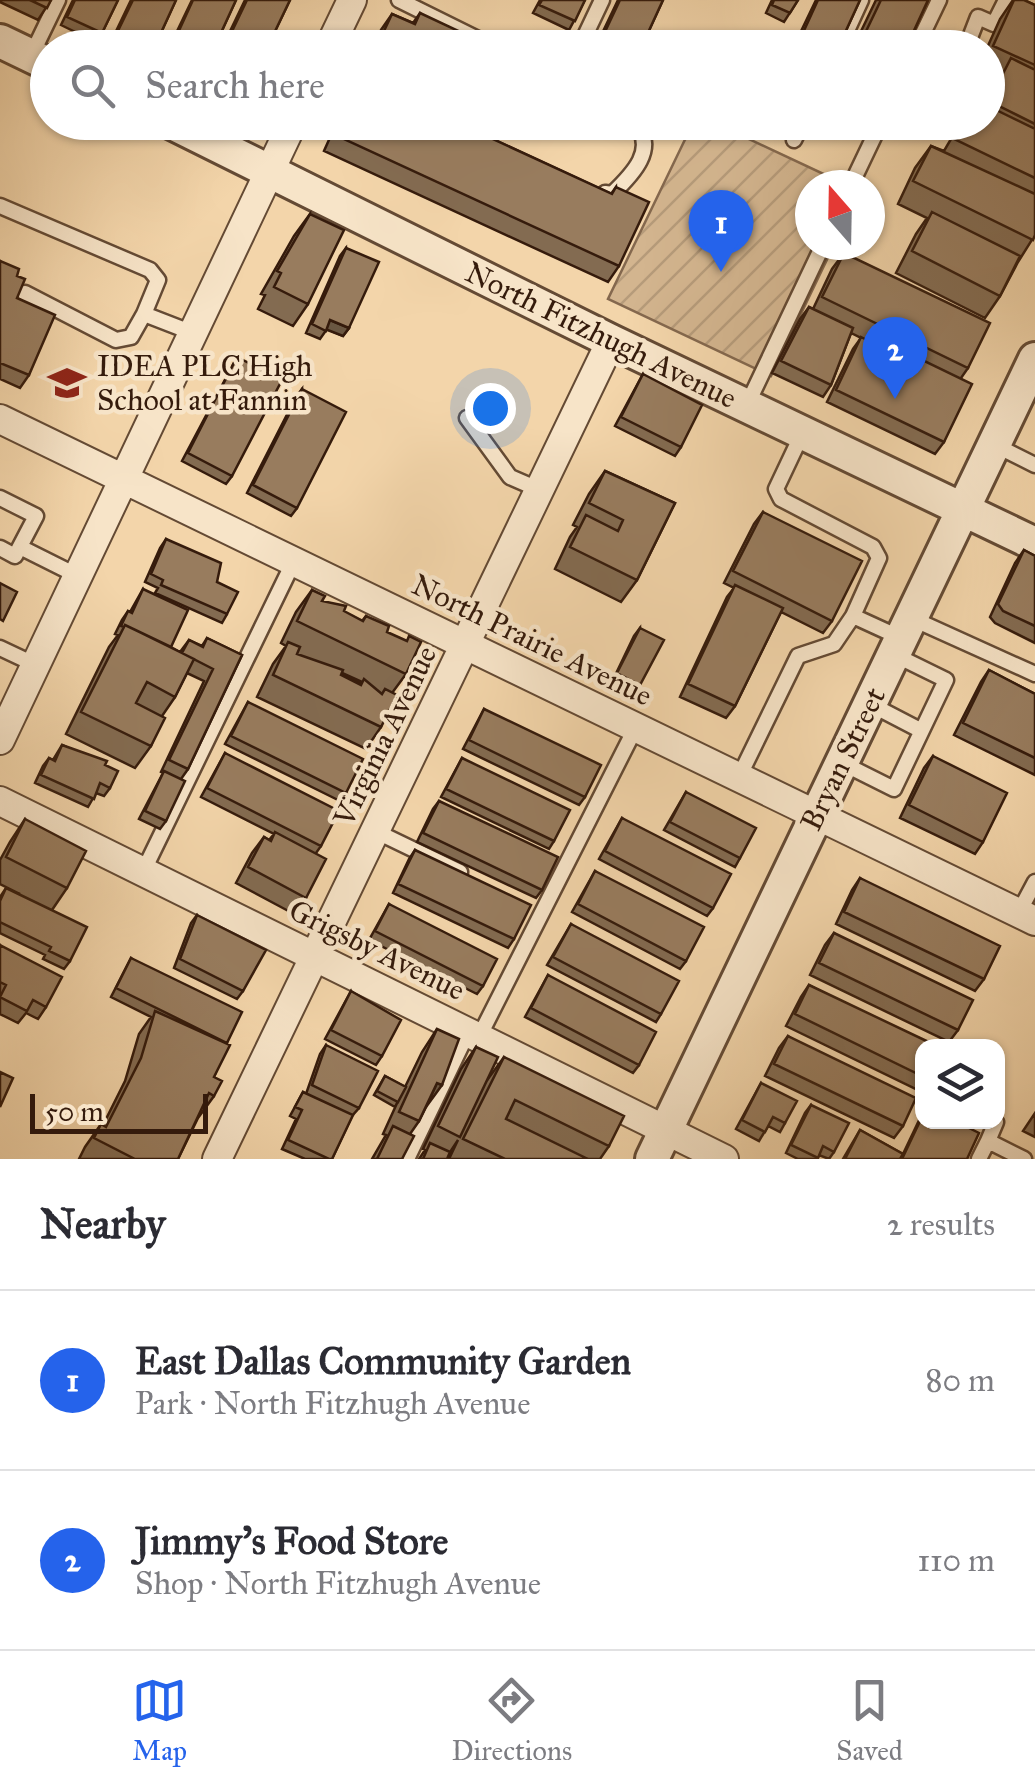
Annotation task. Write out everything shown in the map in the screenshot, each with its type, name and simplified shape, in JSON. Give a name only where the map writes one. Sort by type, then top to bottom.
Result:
[{"type":"street","points":[[337,30],[350,0]]},
{"type":"street","points":[[0,41],[30,56]]},
{"type":"street","name":"North Fitzhugh Avenue","points":[[207,140],[611,342],[962,510],[1033,538]]},
{"type":"street","points":[[0,740],[285,140]]},
{"type":"street","name":"Virginia Avenue","points":[[218,1159],[611,342]]},
{"type":"street","name":"Bryan Street","points":[[652,1159],[1035,359]]},
{"type":"street","name":"North Prairie Avenue","points":[[0,418],[1027,917]]},
{"type":"street","name":"Grigsby Avenue","points":[[0,801],[724,1159]]},
{"type":"lane","points":[[48,30],[58,0]]},
{"type":"lane","points":[[399,0],[450,30]]},
{"type":"lane","points":[[588,30],[602,0]]},
{"type":"lane","points":[[847,30],[861,0]]},
{"type":"lane","points":[[924,30],[938,0]]},
{"type":"lane","points":[[973,30],[978,17],[994,24],[1006,0]]},
{"type":"lane","points":[[584,191],[612,194],[634,174],[645,149],[644,140]]},
{"type":"lane","points":[[859,170],[873,140]]},
{"type":"lane","points":[[0,206],[150,270],[158,280],[131,337],[116,340],[25,293]]},
{"type":"lane","points":[[746,406],[816,260]]},
{"type":"lane","points":[[144,314],[193,334]]},
{"type":"lane","points":[[467,418],[510,477],[540,490]]},
{"type":"lane","points":[[739,777],[798,656],[834,644],[852,616],[878,558],[873,547],[781,499],[776,489],[803,434]]},
{"type":"lane","points":[[994,445],[1035,465]]},
{"type":"lane","points":[[0,498],[36,516],[16,556],[0,548]]},
{"type":"lane","points":[[20,547],[78,576]]},
{"type":"lane","points":[[143,872],[294,561]]},
{"type":"lane","points":[[852,616],[902,637],[1035,674]]},
{"type":"lane","points":[[842,762],[894,789],[946,680],[902,637]]},
{"type":"lane","points":[[0,648],[36,665]]},
{"type":"lane","points":[[870,704],[920,730]]},
{"type":"lane","points":[[407,1159],[636,727]]},
{"type":"lane","points":[[375,830],[474,878]]},
{"type":"lane","points":[[1027,917],[1035,882]]},
{"type":"lane","points":[[979,1159],[993,1129]]},
{"type":"lane","points":[[988,1140],[1024,1159]]},
{"type":"shaded area","points":[[685,140],[751,140],[815,170],[795,170],[795,260],[827,260],[771,376],[608,299]]},
{"type":"building","points":[[30,0],[51,0],[47,8]]},
{"type":"building","points":[[75,0],[118,0],[103,30],[67,17]]},
{"type":"building","points":[[133,0],[176,0],[162,30],[118,30]]},
{"type":"building","points":[[193,0],[236,0],[222,30],[179,30]]},
{"type":"building","points":[[247,0],[290,0],[276,30],[233,30]]},
{"type":"building","points":[[542,0],[585,0],[575,21],[539,5]]},
{"type":"building","points":[[620,0],[663,0],[649,30],[606,30]]},
{"type":"building","points":[[774,0],[798,0],[790,13],[772,5]]},
{"type":"building","points":[[818,0],[860,0],[846,30],[804,30]]},
{"type":"building","points":[[881,0],[928,0],[914,30],[867,30]]},
{"type":"building","points":[[1014,0],[1035,5],[1035,65],[1005,51],[1005,30],[1000,30]]},
{"type":"building","points":[[420,13],[456,30],[384,30],[392,14],[415,24]]},
{"type":"building","points":[[1011,58],[1035,70],[1035,124],[1005,109],[1005,70]]},
{"type":"building","points":[[1005,114],[1035,129],[1035,178],[956,140],[1005,140]]},
{"type":"building","points":[[346,140],[495,140],[612,194],[616,187],[649,202],[619,266]]},
{"type":"building","points":[[931,146],[1035,194],[1033,240],[913,181]]},
{"type":"building","points":[[932,212],[1020,256],[1000,296],[912,251]]},
{"type":"building","points":[[310,214],[344,230],[308,304],[274,287],[281,273],[277,271]]},
{"type":"building","points":[[346,248],[379,262],[349,328],[330,320],[326,331],[312,324]]},
{"type":"building","points":[[840,260],[859,260],[990,323],[968,368],[822,297]]},
{"type":"building","points":[[0,261],[19,269],[17,276],[25,279],[17,298],[55,315],[29,375],[0,363]]},
{"type":"building","points":[[809,307],[853,328],[831,385],[781,361]]},
{"type":"building","points":[[861,337],[875,344],[877,338],[972,384],[944,442],[836,390]]},
{"type":"building","points":[[237,357],[282,380],[232,476],[188,453]]},
{"type":"building","points":[[643,374],[702,405],[681,447],[621,417]]},
{"type":"building","points":[[302,389],[346,412],[297,508],[253,485]]},
{"type":"building","points":[[605,471],[675,503],[637,580],[570,547],[586,515],[618,531],[623,520],[589,503]]},
{"type":"building","points":[[763,512],[862,561],[832,621],[733,571]]},
{"type":"building","points":[[166,539],[221,563],[217,582],[238,592],[227,614],[161,585],[163,580],[151,574]]},
{"type":"building","points":[[1024,550],[1035,556],[1035,626],[1003,611],[998,604]]},
{"type":"building","points":[[0,583],[17,592],[3,621],[0,619]]},
{"type":"building","points":[[735,585],[783,608],[735,706],[688,684]]},
{"type":"building","points":[[143,589],[188,610],[171,647],[121,626]]},
{"type":"building","points":[[312,590],[325,596],[322,601],[346,606],[344,611],[363,621],[366,616],[389,626],[387,632],[421,642],[406,674],[297,621]]},
{"type":"building","points":[[125,625],[194,659],[175,697],[147,682],[136,703],[165,718],[151,746],[81,712]]},
{"type":"building","points":[[640,628],[664,640],[640,685],[617,673]]},
{"type":"building","points":[[207,638],[242,655],[188,769],[169,760],[213,669],[182,653],[189,640],[203,647]]},
{"type":"building","points":[[288,642],[300,647],[297,654],[343,670],[341,675],[361,685],[364,679],[382,694],[385,689],[397,695],[381,727],[273,675]]},
{"type":"building","points":[[989,670],[1035,694],[1035,758],[963,723]]},
{"type":"building","points":[[248,702],[363,759],[346,793],[231,736]]},
{"type":"building","points":[[484,709],[601,765],[585,797],[469,740]]},
{"type":"building","points":[[62,745],[107,761],[105,765],[118,771],[110,788],[100,783],[94,799],[41,775],[49,758],[55,761]]},
{"type":"building","points":[[225,753],[339,811],[321,846],[207,788]]},
{"type":"building","points":[[933,756],[1007,793],[983,842],[909,805]]},
{"type":"building","points":[[462,758],[570,810],[554,841],[446,789]]},
{"type":"building","points":[[164,771],[185,781],[166,821],[145,811]]},
{"type":"building","points":[[686,792],[756,828],[740,858],[670,822]]},
{"type":"building","points":[[439,801],[558,857],[542,890],[423,833]]},
{"type":"building","points":[[622,818],[731,874],[713,908],[605,851]]},
{"type":"building","points":[[25,819],[86,851],[67,888],[6,857]]},
{"type":"building","points":[[275,832],[326,859],[306,898],[248,867],[264,837],[271,841]]},
{"type":"building","points":[[415,850],[531,905],[514,939],[398,884]]},
{"type":"building","points":[[595,871],[704,927],[686,961],[578,904]]},
{"type":"building","points":[[860,878],[1000,946],[984,979],[844,912]]},
{"type":"building","points":[[6,888],[87,927],[70,961],[0,922],[0,901]]},
{"type":"building","points":[[389,904],[497,959],[483,986],[375,931]]},
{"type":"building","points":[[197,915],[266,950],[243,991],[180,959]]},
{"type":"building","points":[[571,924],[679,981],[661,1014],[553,957]]},
{"type":"building","points":[[834,933],[973,1000],[958,1030],[819,963]]},
{"type":"building","points":[[0,945],[62,977],[46,1007],[33,1000],[27,1011],[0,997],[6,985],[0,982]]},
{"type":"building","points":[[131,958],[242,1012],[227,1043],[116,988]]},
{"type":"building","points":[[548,975],[656,1032],[639,1065],[531,1008]]},
{"type":"building","points":[[809,985],[922,1039],[915,1039],[915,1073],[795,1014]]},
{"type":"building","points":[[351,991],[401,1020],[382,1056],[331,1030]]},
{"type":"building","points":[[155,1011],[230,1045],[214,1077],[222,1081],[214,1096],[209,1093],[178,1159],[135,1159],[94,1138],[101,1124],[106,1127],[141,1058]]},
{"type":"building","points":[[437,1029],[459,1039],[442,1085],[437,1083],[419,1121],[399,1112]]},
{"type":"building","points":[[788,1036],[915,1100],[903,1126],[774,1064]]},
{"type":"building","points":[[326,1045],[378,1071],[359,1108],[312,1085]]},
{"type":"building","points":[[476,1047],[498,1057],[460,1137],[438,1126]]},
{"type":"building","points":[[504,1057],[624,1116],[609,1146],[515,1100],[506,1119],[588,1159],[505,1159],[463,1139]]},
{"type":"building","points":[[0,1072],[13,1078],[0,1107]]},
{"type":"building","points":[[385,1076],[406,1087],[398,1102],[377,1091]]},
{"type":"building","points":[[761,1083],[797,1101],[785,1123],[773,1117],[765,1132],[742,1120]]},
{"type":"building","points":[[303,1092],[353,1115],[332,1159],[288,1140],[302,1110],[295,1107]]},
{"type":"building","points":[[811,1105],[849,1123],[834,1152],[823,1146],[818,1158],[791,1145]]},
{"type":"building","points":[[393,1126],[414,1136],[402,1159],[377,1159]]},
{"type":"building","points":[[916,1129],[971,1129],[979,1133],[967,1159],[902,1159]]},
{"type":"building","points":[[860,1130],[903,1154],[900,1159],[845,1159]]},
{"type":"building","points":[[430,1143],[450,1152],[447,1159],[423,1159]]},
{"type":"place","name":"East Dallas Community Garden","points":[[721,272]]},
{"type":"place","name":"IDEA PLC High School at Fannin","points":[[67,383]]},
{"type":"place","name":"Jimmy's Food Store","points":[[895,399]]}]
